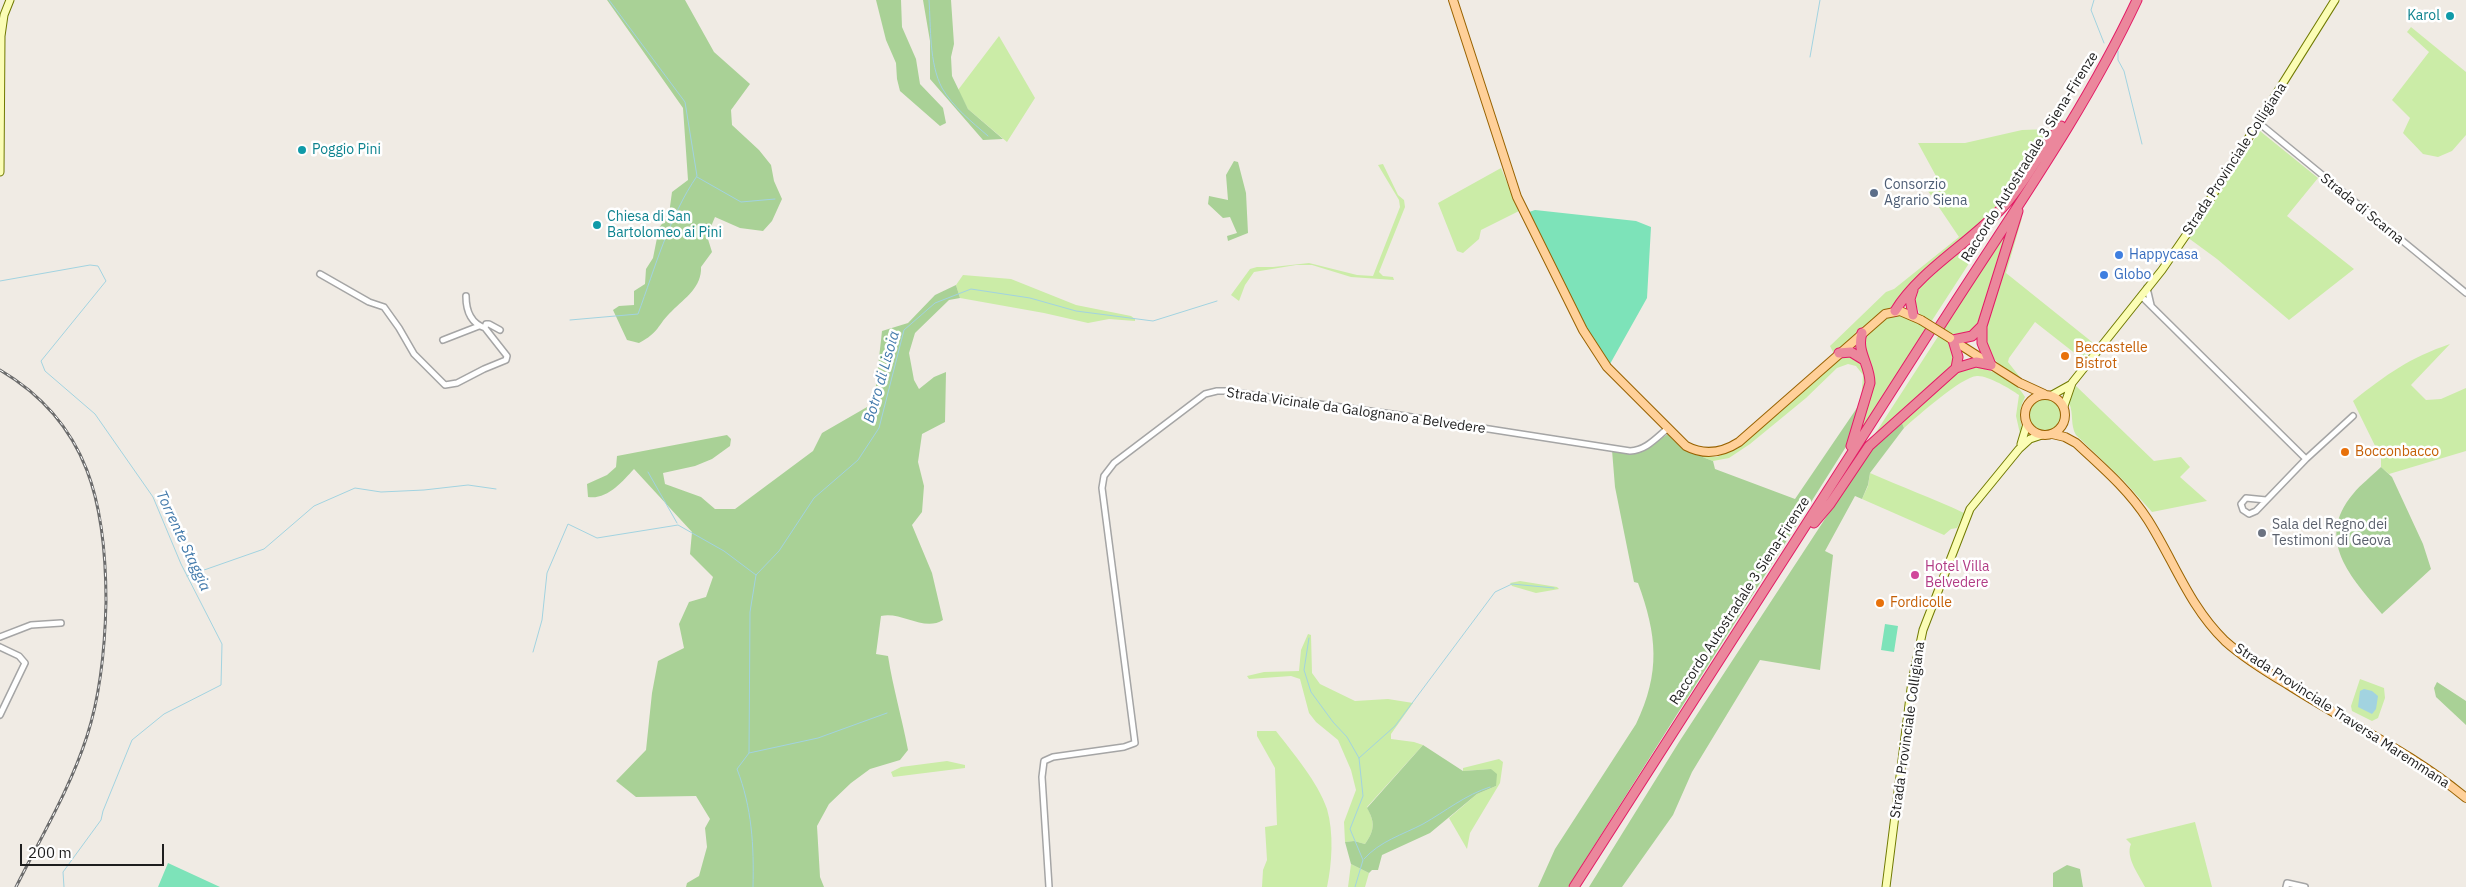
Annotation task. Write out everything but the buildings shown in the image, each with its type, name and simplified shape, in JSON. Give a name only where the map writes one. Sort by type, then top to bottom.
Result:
[{"type":"highway","name":"Raccordo Autostradale 3 Siena-Firenze","points":[[2125,18],[2131,0]]},
{"type":"highway","name":"Raccordo Autostradale 3 Siena-Firenze","points":[[1934,329],[2059,139],[2125,18],[2137,0]]},
{"type":"highway","name":"Raccordo Autostradale 3 Siena-Firenze","points":[[1580,887],[2097,72]]},
{"type":"highway","points":[[1894,311],[1914,287],[2004,207],[2048,140],[2061,126]]},
{"type":"highway","points":[[1991,365],[1982,343],[1982,326],[2016,214],[2056,150],[2059,139]]},
{"type":"highway","points":[[1914,287],[1910,299],[1917,318]]},
{"type":"highway","points":[[1956,368],[1958,357],[1952,339],[1972,336],[1982,326]]},
{"type":"highway","points":[[1812,520],[1816,502],[1854,438],[1870,383],[1869,372],[1860,348],[1862,333]]},
{"type":"highway","points":[[1839,353],[1851,352],[1864,360]]},
{"type":"highway","points":[[1812,520],[1830,504],[1869,446],[1956,368],[1976,362],[1991,365]]},
{"type":"highway","name":"Raccordo Autostradale 3 Siena-Firenze","points":[[1574,887],[1812,520]]},
{"type":"main road","points":[[0,172],[1,36],[10,0]]},
{"type":"main road","points":[[1453,0],[1502,155],[1522,210],[1592,347],[1616,377],[1678,440],[1694,450],[1714,453],[1727,449],[1739,442],[1862,333],[1881,317],[1894,311],[1917,318],[2020,383],[2049,395],[2064,406],[2065,421],[2059,430],[2052,434],[2042,435],[2034,431],[2028,424],[2026,410],[2035,397],[2049,395]]},
{"type":"main road","name":"Strada Provinciale Colligiana","points":[[2064,406],[2072,383],[2141,296],[2204,209],[2335,0]]},
{"type":"main road","points":[[2020,383],[2026,390],[2030,402]]},
{"type":"main road","name":"Strada Provinciale Colligiana","points":[[2049,395],[2072,383]]},
{"type":"main road","name":"Strada Provinciale Traversa Maremmana","points":[[2065,421],[2068,432],[2076,443],[2140,507],[2193,602],[2208,623],[2233,648],[2295,690],[2431,773],[2466,798]]},
{"type":"main road","name":"Strada Provinciale Colligiana","points":[[2019,449],[2025,437],[2028,424]]},
{"type":"main road","name":"Strada Provinciale Traversa Maremmana","points":[[2052,434],[2065,436],[2076,443]]},
{"type":"main road","name":"Strada Provinciale Colligiana","points":[[1886,887],[1910,698],[1921,637],[1968,514],[1981,494],[2019,449],[2030,439],[2042,435]]},
{"type":"street","name":"Strada di Scarna","points":[[2259,123],[2466,293]]},
{"type":"street","points":[[320,274],[369,302],[384,307],[414,354],[445,385],[457,383],[506,360],[507,356],[503,348],[485,328],[478,326],[469,315],[466,296]]},
{"type":"street","points":[[2147,288],[2151,306]]},
{"type":"street","points":[[2141,296],[2306,459]]},
{"type":"street","points":[[485,328],[486,324],[490,324],[500,330]]},
{"type":"street","points":[[443,340],[478,326]]},
{"type":"street","name":"Strada Vicinale da Galognano a Belvedere","points":[[1049,887],[1042,777],[1044,761],[1052,757],[1124,747],[1134,743],[1102,488],[1104,476],[1114,463],[1182,411],[1209,392],[1225,391],[1366,410],[1630,451],[1639,450],[1647,446],[1667,429]]},
{"type":"street","points":[[2266,500],[2246,498],[2242,502],[2242,508],[2245,513],[2251,513],[2266,500],[2306,459],[2353,416]]},
{"type":"street","points":[[0,636],[31,625],[61,623]]},
{"type":"street","points":[[0,647],[19,656],[25,664],[0,715]]},
{"type":"street","points":[[2286,885],[2305,887]]},
{"type":"green space","points":[[607,0],[685,0],[714,52],[750,84],[731,110],[732,125],[759,150],[771,165],[774,181],[782,199],[772,221],[763,231],[740,228],[715,217],[707,236],[712,252],[701,267],[701,274],[696,286],[667,316],[655,332],[639,343],[627,340],[613,310],[619,306],[634,305],[634,291],[645,284],[646,269],[653,258],[659,228],[669,214],[672,192],[688,180],[683,108]]},
{"type":"green space","points":[[876,0],[901,0],[902,27],[916,59],[920,84],[943,108],[946,123],[940,126],[900,91],[896,63],[886,40]]},
{"type":"green space","points":[[923,0],[951,0],[954,44],[951,57],[952,76],[968,109],[1003,139],[983,140],[930,79],[930,41]]},
{"type":"green space","points":[[2411,27],[2466,72],[2466,135],[2452,151],[2438,157],[2423,154],[2403,133],[2410,118],[2392,100],[2429,52],[2407,32]]},
{"type":"green space","points":[[999,36],[1035,98],[1007,142],[968,109],[958,90]]},
{"type":"green space","points":[[2051,129],[2007,198],[1894,306],[1878,314],[1834,354],[1830,346],[1886,292],[1894,289],[1959,237],[1928,191],[1936,176],[1918,143],[1965,143],[2022,130]]},
{"type":"green space","points":[[2260,131],[2318,178],[2287,216],[2354,269],[2289,320],[2217,259],[2187,237]]},
{"type":"green space","points":[[1234,161],[1238,162],[1246,193],[1248,233],[1228,241],[1227,236],[1237,233],[1230,217],[1223,218],[1208,204],[1209,196],[1228,200],[1226,175]]},
{"type":"green space","points":[[1383,164],[1398,195],[1404,200],[1405,207],[1379,272],[1383,276],[1393,277],[1394,280],[1351,277],[1312,265],[1296,265],[1254,272],[1245,285],[1239,301],[1231,295],[1250,269],[1257,267],[1309,263],[1357,275],[1373,276],[1400,207],[1399,200],[1378,165]]},
{"type":"green space","points":[[1501,168],[1519,211],[1481,230],[1479,239],[1463,253],[1457,251],[1438,203]]},
{"type":"green space","points":[[1535,210],[1636,221],[1651,227],[1647,298],[1610,364],[1596,346],[1526,213]]},
{"type":"green space","points":[[1998,216],[1931,322],[1920,315],[1915,302],[1919,288]]},
{"type":"green space","points":[[2022,218],[2006,273],[2097,346],[2086,362],[2035,322],[2008,362],[2023,381],[2001,366],[1992,356],[1986,341],[1985,330],[2017,221]]},
{"type":"green space","points":[[2010,223],[1981,322],[1972,333],[1952,336],[1942,330],[1998,246]]},
{"type":"green space","points":[[963,275],[1011,279],[1076,305],[1131,316],[1135,321],[1109,319],[1088,323],[960,298],[956,285]]},
{"type":"green space","points":[[956,285],[960,298],[949,300],[915,333],[909,353],[914,380],[919,389],[934,377],[946,372],[945,422],[922,434],[918,462],[924,486],[922,512],[912,525],[932,573],[943,620],[928,624],[896,616],[881,616],[876,654],[888,656],[908,750],[900,760],[870,769],[851,783],[829,804],[817,826],[820,877],[824,887],[686,887],[687,883],[699,876],[707,847],[705,828],[710,819],[696,796],[636,797],[616,781],[646,750],[652,693],[658,661],[684,648],[679,624],[689,602],[706,597],[713,577],[690,554],[692,532],[634,469],[614,489],[602,496],[588,497],[587,484],[607,475],[616,467],[617,456],[727,435],[731,439],[730,446],[712,459],[695,466],[663,473],[665,484],[701,497],[715,509],[735,509],[813,451],[822,433],[874,403],[882,331],[908,323],[935,295]]},
{"type":"green space","points":[[1899,314],[1909,316],[1927,328],[1860,433],[1861,422],[1872,388],[1864,356],[1864,341],[1868,334],[1883,320]]},
{"type":"green space","points":[[1939,335],[1952,346],[1956,363],[1871,440]]},
{"type":"green space","points":[[2450,344],[2411,385],[2426,400],[2441,399],[2466,388],[2466,451],[2389,474],[2381,467],[2381,458],[2353,401],[2410,361]]},
{"type":"green space","points":[[1850,356],[1857,360],[1864,370],[1865,382],[1861,402],[1863,375],[1856,366],[1848,364],[1837,368],[1806,398],[1750,444],[1729,458],[1713,461],[1694,454],[1717,457],[1741,445],[1842,357]]},
{"type":"green space","points":[[1975,366],[2010,381],[2025,397],[2020,410],[2021,438],[2016,416],[2019,395],[1999,383],[1981,376],[1970,378],[1961,383],[1904,428],[1902,423],[1957,372]]},
{"type":"green space","points":[[2076,386],[2154,461],[2181,457],[2190,467],[2180,477],[2207,501],[2152,512],[2125,482],[2076,435],[2069,403]]},
{"type":"green space","points":[[2046,398],[2058,403],[2063,415],[2058,427],[2046,432],[2034,427],[2029,415],[2034,403]]},
{"type":"green space","points":[[1861,402],[1849,442],[1568,887],[1538,887],[1555,849],[1636,724],[1650,687],[1653,670],[1654,654],[1649,620],[1638,583],[1634,582],[1615,487],[1612,450],[1636,451],[1654,444],[1668,434],[1683,448],[1713,461],[1715,469],[1795,499]]},
{"type":"green space","points":[[1902,423],[1904,428],[1870,473],[1868,485],[1862,499],[1855,496],[1825,551],[1833,555],[1820,670],[1760,660],[1692,772],[1673,815],[1622,887],[1589,887],[1679,742],[1869,452]]},
{"type":"green space","points":[[2381,467],[2392,477],[2423,544],[2431,569],[2382,614],[2349,572],[2337,543],[2337,527],[2342,511],[2353,494]]},
{"type":"green space","points":[[1870,473],[1964,513],[1957,528],[1951,529],[1944,535],[1862,499],[1868,486]]},
{"type":"green space","points":[[1520,581],[1557,587],[1559,589],[1536,593],[1512,586],[1510,583]]},
{"type":"green space","points":[[1885,624],[1898,626],[1894,652],[1881,650]]},
{"type":"green space","points":[[1308,634],[1311,635],[1312,673],[1320,684],[1355,701],[1388,699],[1413,703],[1391,734],[1391,739],[1423,745],[1367,807],[1373,826],[1371,835],[1365,844],[1354,841],[1345,842],[1344,822],[1356,790],[1351,770],[1338,740],[1316,722],[1309,713],[1300,679],[1291,676],[1249,679],[1247,676],[1264,672],[1299,671],[1301,650]]},
{"type":"green space","points":[[2360,679],[2384,688],[2385,698],[2378,718],[2372,721],[2352,711],[2351,706]]},
{"type":"green space","points":[[2437,682],[2466,701],[2466,725],[2436,697],[2434,688]]},
{"type":"green space","points":[[1257,731],[1276,731],[1305,768],[1323,799],[1329,818],[1331,838],[1331,859],[1327,887],[1262,887],[1263,870],[1267,860],[1265,827],[1277,825],[1275,768],[1257,736]]},
{"type":"green space","points":[[1423,745],[1463,771],[1491,769],[1497,774],[1496,786],[1477,794],[1430,833],[1382,855],[1378,870],[1372,870],[1369,873],[1351,864],[1345,842],[1354,841],[1365,844],[1373,826],[1367,808]]},
{"type":"green space","points":[[1499,759],[1503,762],[1500,783],[1470,833],[1467,849],[1449,818],[1477,794],[1496,786],[1491,769],[1463,771],[1463,768]]},
{"type":"green space","points":[[947,761],[965,765],[965,768],[893,777],[891,772],[901,767]]},
{"type":"green space","points":[[2195,822],[2212,887],[2145,887],[2131,860],[2131,844],[2126,839]]},
{"type":"green space","points":[[168,863],[220,887],[158,887]]},
{"type":"green space","points":[[1351,864],[1369,873],[1365,887],[1348,887]]},
{"type":"green space","points":[[2067,865],[2080,869],[2083,887],[2053,887],[2053,873]]},
{"type":"water","points":[[2364,689],[2372,691],[2378,696],[2376,709],[2372,714],[2358,707],[2360,691]]},
{"type":"waterway","points":[[570,320],[638,314],[678,208],[697,176],[685,102],[609,0]]},
{"type":"waterway","points":[[929,0],[933,57],[942,88],[957,108],[988,136]]},
{"type":"waterway","points":[[1810,57],[1820,0]]},
{"type":"waterway","points":[[2094,0],[2091,10],[2104,43]]},
{"type":"waterway","points":[[2118,51],[2118,60],[2124,71],[2142,144]]},
{"type":"waterway","points":[[697,177],[741,202],[775,199]]},
{"type":"waterway","name":"Torrente Staggia","points":[[0,281],[90,265],[98,266],[106,281],[41,361],[45,371],[95,414],[153,497],[181,564],[222,644],[221,685],[164,714],[132,740],[101,820],[63,872],[64,887]]},
{"type":"waterway","name":"Botro di Lisoia","points":[[753,887],[753,856],[749,812],[737,769],[749,753],[750,612],[756,575],[779,551],[814,498],[858,460],[879,428],[904,330],[935,303],[971,289],[1030,298],[1076,311],[1153,321],[1217,301]]},
{"type":"waterway","points":[[648,472],[677,523]]},
{"type":"waterway","points":[[187,576],[264,549],[314,506],[355,488],[381,492],[468,485],[496,489]]},
{"type":"waterway","points":[[533,652],[542,620],[547,573],[568,524],[597,538],[678,525],[724,551],[756,575]]},
{"type":"waterway","points":[[1359,758],[1395,726],[1495,592],[1512,584],[1554,588]]},
{"type":"waterway","points":[[1309,638],[1304,670],[1311,692],[1333,722],[1347,737],[1359,758],[1363,796],[1350,829],[1363,860],[1355,887]]},
{"type":"waterway","points":[[749,753],[818,738],[887,713]]},
{"type":"waterway","points":[[1364,859],[1377,847],[1423,824],[1472,794],[1490,787]]},
{"type":"railway","points":[[0,370],[30,391],[55,415],[73,441],[87,470],[96,500],[102,533],[105,567],[105,636],[99,687],[92,720],[72,775],[16,887]]},
{"type":"place","name":"Karol","points":[[2450,16]]},
{"type":"place","name":"Poggio Pini","points":[[302,150]]},
{"type":"place","name":"Consorzio Agrario Siena","points":[[1874,193]]},
{"type":"place","name":"Chiesa di San Bartolomeo ai Pini","points":[[597,225]]},
{"type":"place","name":"Happycasa","points":[[2119,255]]},
{"type":"place","name":"Globo","points":[[2104,275]]},
{"type":"place","name":"Beccastelle Bistrot","points":[[2065,356]]},
{"type":"place","name":"Bocconbacco","points":[[2345,452]]},
{"type":"place","name":"Sala del Regno dei Testimoni di Geova","points":[[2262,533]]},
{"type":"place","name":"Hotel Villa Belvedere","points":[[1915,575]]},
{"type":"place","name":"Fordicolle","points":[[1880,603]]}]
